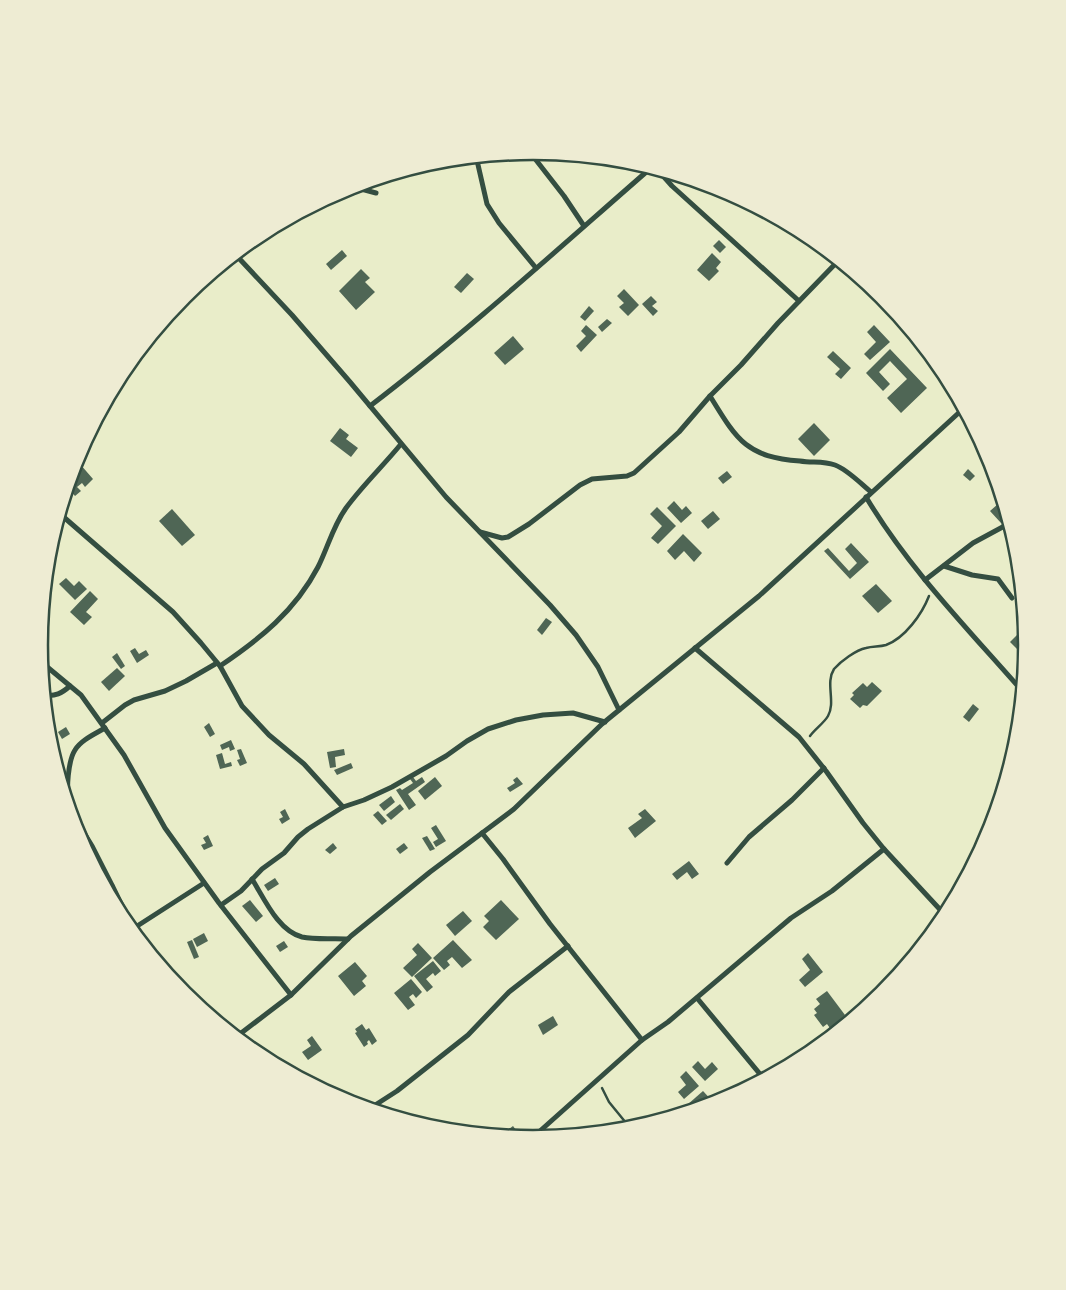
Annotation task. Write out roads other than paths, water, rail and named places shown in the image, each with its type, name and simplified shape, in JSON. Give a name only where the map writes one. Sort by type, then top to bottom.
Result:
[{"type":"street","points":[[536,160],[584,226]]},
{"type":"street","points":[[478,163],[487,204],[536,268]]},
{"type":"street","points":[[370,406],[412,374],[645,173]]},
{"type":"street","points":[[665,178],[799,301]]},
{"type":"street","points":[[365,189],[376,192]]},
{"type":"street","points":[[239,258],[292,315],[446,498],[543,598],[576,635],[598,667],[619,710]]},
{"type":"street","points":[[477,531],[496,537],[508,538],[580,485],[592,479],[603,477],[616,478],[634,473],[679,432],[778,322],[835,265]]},
{"type":"street","points":[[710,396],[739,439],[751,449],[760,454],[800,462],[822,462],[834,465],[843,469],[871,492]]},
{"type":"street","points":[[242,1033],[291,995],[348,940],[430,872],[514,809],[605,722],[759,596],[959,413]]},
{"type":"street","points":[[68,785],[70,758],[76,749],[125,705],[134,700],[165,691],[218,664],[260,638],[282,617],[300,595],[318,567],[332,531],[346,508],[401,444]]},
{"type":"street","points":[[866,497],[891,537],[925,580],[1016,684]]},
{"type":"street","points":[[64,518],[173,612],[218,664],[242,706],[269,736],[304,764],[343,806]]},
{"type":"street","points":[[925,580],[973,543],[1004,526]]},
{"type":"street","points":[[944,566],[972,575],[998,578],[1012,598]]},
{"type":"street","points":[[695,648],[775,715],[805,744],[884,849],[941,909]]},
{"type":"street","points":[[49,668],[81,695],[104,725],[124,755],[165,828],[220,905],[291,995]]},
{"type":"street","points":[[51,696],[59,694],[70,686]]},
{"type":"street","points":[[220,905],[241,891],[262,869],[284,853],[298,837],[343,806],[364,800],[392,787],[488,729],[516,720],[543,715],[573,713],[605,722]]},
{"type":"street","points":[[727,863],[744,842],[792,800],[824,768]]},
{"type":"street","points":[[482,833],[642,1040]]},
{"type":"street","points":[[90,843],[112,886]]},
{"type":"street","points":[[541,1130],[642,1040],[697,998],[791,918],[832,891],[884,849]]},
{"type":"street","points":[[252,879],[279,921],[291,932],[300,936],[314,938],[348,940]]},
{"type":"street","points":[[137,926],[204,883]]},
{"type":"street","points":[[376,1105],[397,1091],[468,1035],[509,992],[568,946]]},
{"type":"street","points":[[697,998],[760,1074]]}]
